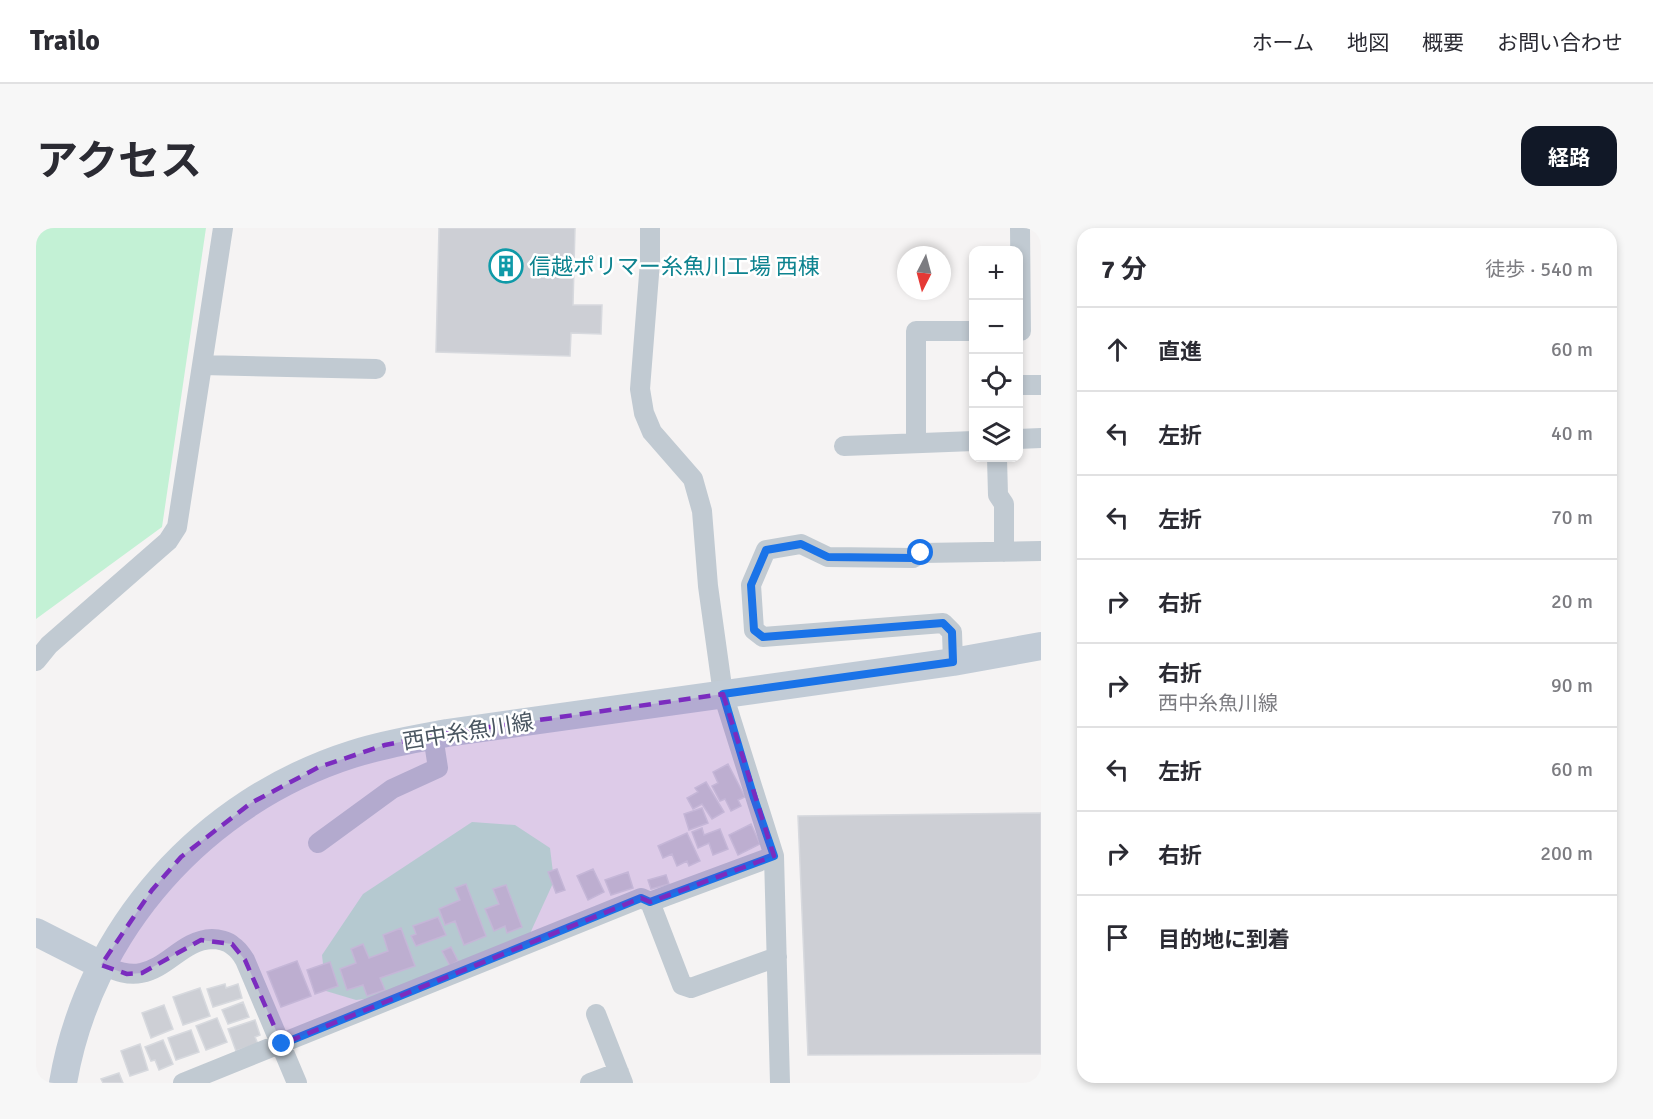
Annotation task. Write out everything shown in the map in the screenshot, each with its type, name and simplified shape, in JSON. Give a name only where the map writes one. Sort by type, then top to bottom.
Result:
[{"type":"main road","name":"西中糸魚川線","points":[[63,1083],[81,1011],[101,965],[115,940],[146,898],[181,858],[214,828],[287,782],[351,754],[433,736],[953,662],[1041,646]]},
{"type":"main road","points":[[36,932],[101,965]]},
{"type":"street","points":[[36,661],[49,645],[168,541],[177,527],[223,228]]},
{"type":"street","points":[[650,228],[650,262],[640,389],[644,413],[652,432],[693,480],[702,512],[708,586],[723,694],[774,856],[780,1083]]},
{"type":"street","points":[[1020,228],[1021,300]]},
{"type":"street","points":[[916,443],[916,331],[969,331]]},
{"type":"street","points":[[202,365],[376,369]]},
{"type":"street","points":[[1023,385],[1041,385]]},
{"type":"street","points":[[1023,439],[1041,438]]},
{"type":"street","points":[[844,446],[969,441]]},
{"type":"street","points":[[997,462],[998,495],[1004,504],[1004,552]]},
{"type":"street","points":[[953,662],[952,632],[943,623],[763,637],[754,630],[751,585],[766,550],[801,544],[828,557],[913,558],[921,553],[1041,551]]},
{"type":"street","points":[[318,843],[392,789],[438,768],[433,736]]},
{"type":"street","points":[[183,1083],[641,898],[650,902],[774,856]]},
{"type":"street","points":[[650,902],[682,985],[692,988],[777,957]]},
{"type":"street","points":[[101,965],[127,974],[142,973],[153,969],[191,943],[218,939],[232,944],[246,960],[297,1083]]},
{"type":"street","points":[[590,1083],[621,1078],[596,1014]]},
{"type":"highlighted area","points":[[723,694],[774,856],[650,902],[641,898],[282,1044],[245,960],[232,944],[201,940],[142,973],[127,974],[101,965],[152,890],[181,857],[251,803],[319,767],[385,745],[447,733]]},
{"type":"green space","points":[[36,228],[206,228],[162,527],[36,619]]},
{"type":"green space","points":[[472,822],[515,825],[550,848],[554,881],[527,940],[389,996],[356,1000],[326,991],[322,955],[363,894]]},
{"type":"building","name":"信越ポリマー糸魚川工場 西棟","points":[[439,228],[575,228],[573,305],[602,305],[601,334],[571,333],[570,356],[436,352]]},
{"type":"building","points":[[728,764],[745,797],[738,800],[741,806],[731,811],[725,799],[720,801],[712,786],[718,783],[713,772]]},
{"type":"building","points":[[706,782],[724,812],[712,819],[702,804],[693,809],[687,798],[698,792],[695,788]]},
{"type":"building","points":[[702,808],[708,823],[689,830],[684,814]]},
{"type":"building","points":[[1041,813],[1041,1054],[808,1055],[798,816]]},
{"type":"building","points":[[751,824],[760,844],[738,855],[729,835]]},
{"type":"building","points":[[702,828],[704,835],[720,829],[728,849],[713,855],[709,843],[698,848],[692,832]]},
{"type":"building","points":[[687,833],[700,861],[689,866],[687,861],[677,866],[672,854],[663,858],[658,846]]},
{"type":"building","points":[[557,869],[565,890],[556,893],[548,872]]},
{"type":"building","points":[[593,869],[604,892],[588,900],[577,876]]},
{"type":"building","points":[[628,872],[633,888],[611,895],[605,880]]},
{"type":"building","points":[[666,875],[669,884],[651,889],[648,880]]},
{"type":"building","points":[[466,884],[486,936],[464,945],[455,921],[445,925],[439,909],[460,900],[455,888]]},
{"type":"building","points":[[506,885],[522,927],[507,933],[505,926],[494,931],[485,909],[499,904],[493,889]]},
{"type":"building","points":[[438,917],[446,935],[416,946],[411,936],[416,934],[413,926]]},
{"type":"building","points":[[401,928],[415,966],[380,978],[385,990],[367,996],[363,985],[347,990],[340,969],[356,963],[351,949],[363,944],[369,958],[388,951],[383,935]]},
{"type":"building","points":[[451,947],[458,961],[450,966],[442,951]]},
{"type":"building","points":[[297,961],[311,996],[281,1007],[267,972]]},
{"type":"building","points":[[330,962],[338,986],[315,994],[307,970]]},
{"type":"building","points":[[225,984],[226,988],[238,984],[242,998],[213,1007],[207,989]]},
{"type":"building","points":[[200,988],[210,1016],[183,1025],[173,997]]},
{"type":"building","points":[[243,1002],[249,1017],[228,1024],[222,1010]]},
{"type":"building","points":[[164,1005],[173,1029],[151,1038],[142,1013]]},
{"type":"building","points":[[217,1018],[227,1042],[206,1050],[196,1026]]},
{"type":"building","points":[[255,1020],[260,1035],[255,1037],[258,1044],[236,1051],[228,1029]]},
{"type":"building","points":[[191,1030],[199,1052],[176,1060],[168,1038]]},
{"type":"building","points":[[163,1040],[173,1064],[159,1070],[155,1060],[151,1061],[145,1047]]},
{"type":"building","points":[[140,1044],[148,1070],[130,1076],[121,1051]]},
{"type":"building","points":[[119,1073],[123,1083],[103,1083],[101,1079]]},
{"type":"place","name":"信越ポリマー糸魚川工場 西棟","points":[[506,266]]},
{"type":"route","points":[[282,1044],[641,898],[650,902],[774,856],[723,694],[953,662],[952,632],[943,623],[763,637],[754,630],[751,585],[766,550],[801,544],[828,557],[913,558],[921,553]]}]
